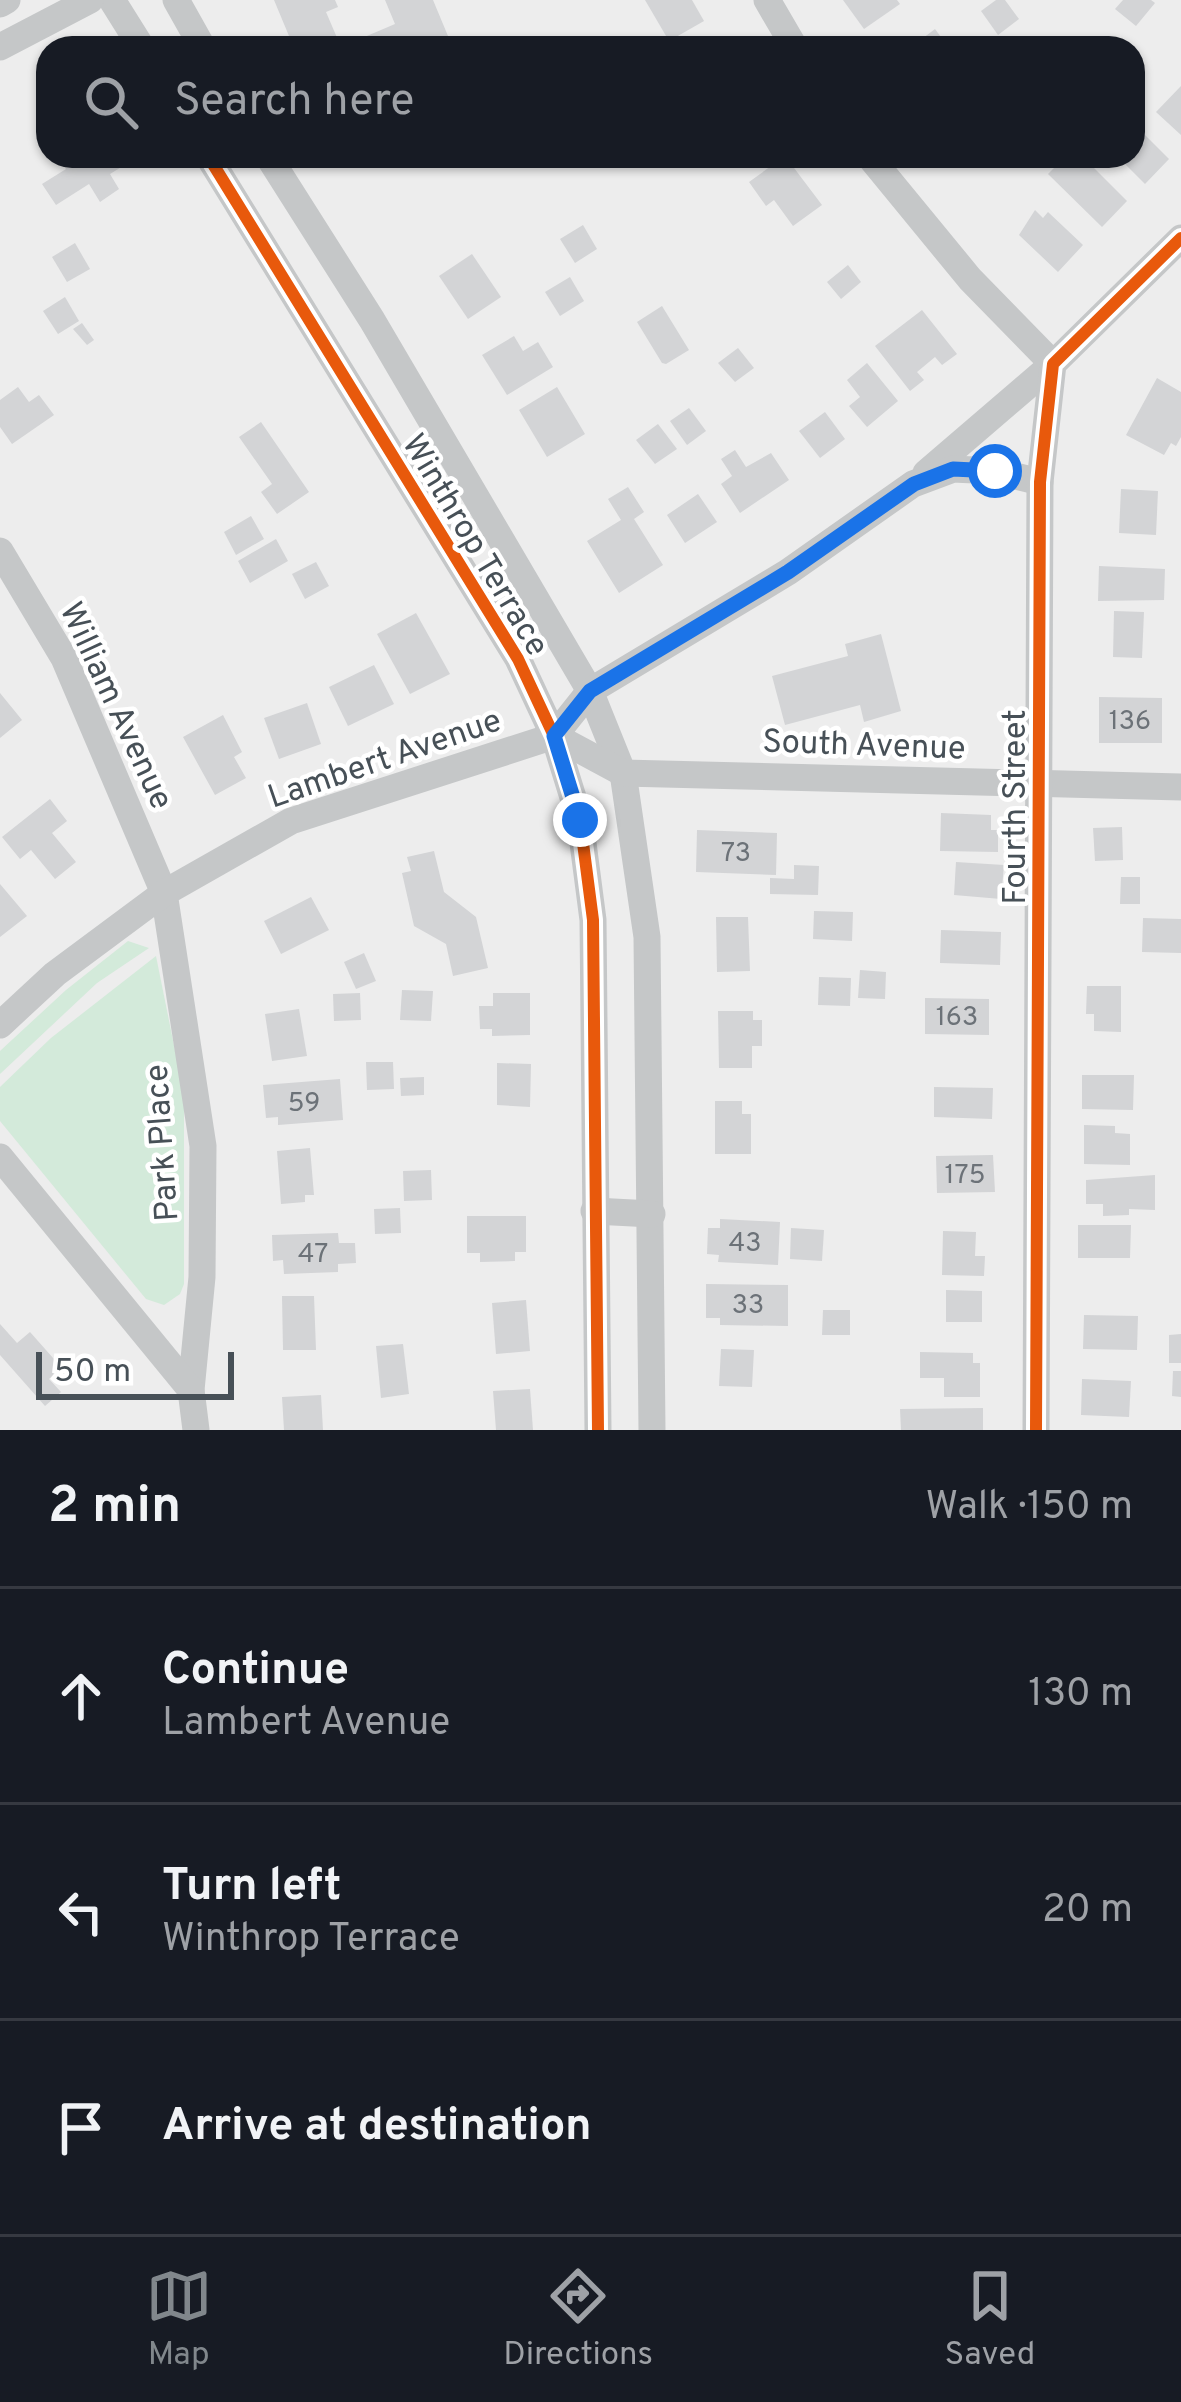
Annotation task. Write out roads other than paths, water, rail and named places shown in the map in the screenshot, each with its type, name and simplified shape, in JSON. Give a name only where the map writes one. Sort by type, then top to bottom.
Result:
[{"type":"street","points":[[0,47],[90,0]]},
{"type":"street","points":[[112,0],[134,36]]},
{"type":"street","points":[[176,0],[196,36]]},
{"type":"street","points":[[767,0],[788,36]]},
{"type":"street","name":"Winthrop Terrace","points":[[215,168],[518,659],[554,736],[580,820],[593,920],[598,1430]]},
{"type":"street","name":"Winthrop Terrace","points":[[276,168],[590,691],[623,773],[647,937],[652,1430]]},
{"type":"street","points":[[879,168],[970,279],[1053,364],[1181,238]]},
{"type":"street","points":[[260,240],[303,212]]},
{"type":"street","name":"Fourth Street","points":[[1036,1430],[1040,482],[1053,364]]},
{"type":"street","name":"Lambert Avenue","points":[[0,1025],[55,974],[164,893],[292,821],[554,736],[590,691],[788,572],[914,484],[1053,364]]},
{"type":"street","name":"Winthrop Terrace","points":[[399,466],[441,438]]},
{"type":"street","name":"Lambert Avenue","points":[[914,484],[953,469],[995,471],[1040,482]]},
{"type":"street","name":"William Avenue","points":[[0,550],[64,658],[164,893]]},
{"type":"street","name":"South Avenue","points":[[554,736],[623,773],[1181,787]]},
{"type":"street","name":"Park Place","points":[[164,893],[203,1146],[202,1277],[191,1390],[196,1430]]},
{"type":"street","points":[[0,1157],[191,1390]]},
{"type":"street","points":[[594,1211],[652,1214]]}]
